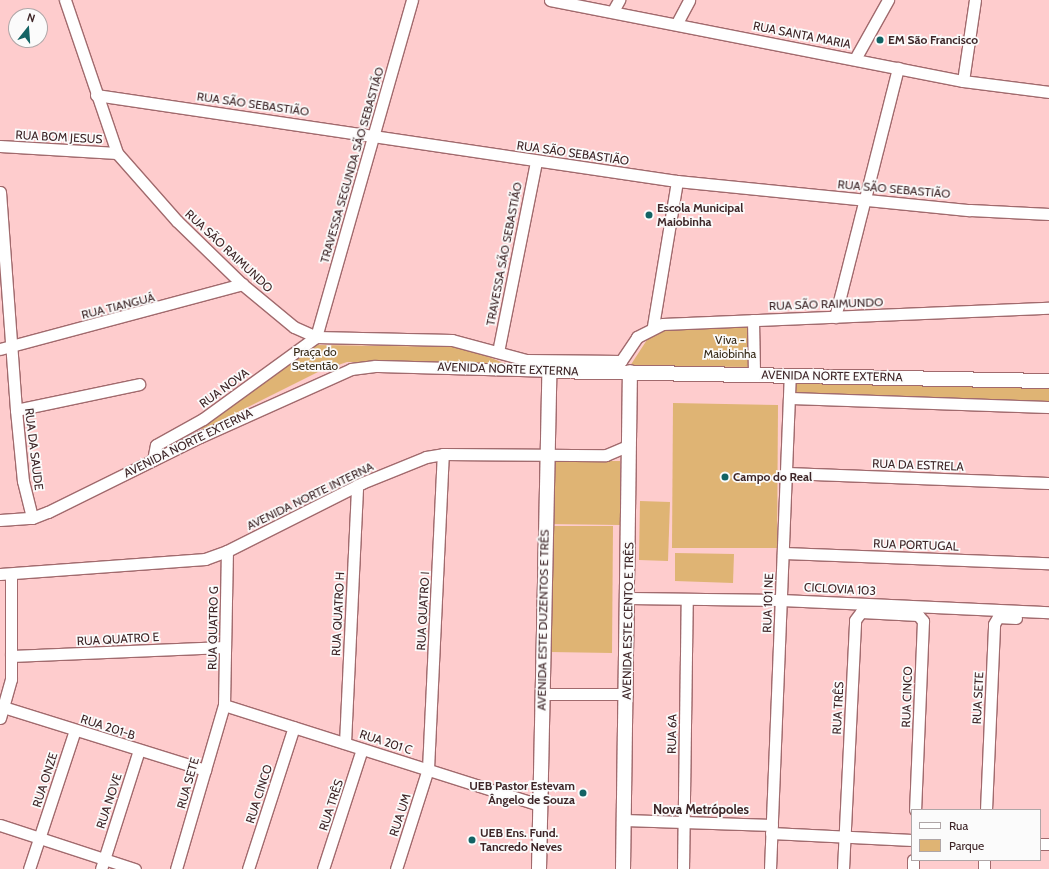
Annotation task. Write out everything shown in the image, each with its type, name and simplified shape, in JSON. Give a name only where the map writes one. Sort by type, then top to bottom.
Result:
[{"type":"main road","name":"AVENIDA NORTE EXTERNA","points":[[550,370],[624,368],[754,374],[1049,381]]},
{"type":"main road","name":"AVENIDA ESTE CENTO E TRÊS","points":[[624,368],[629,445],[629,598],[624,869]]},
{"type":"main road","name":"AVENIDA ESTE DUZENTOS E TRÊS","points":[[539,869],[545,455],[550,370]]},
{"type":"street","name":"RUA SÃO RAIMUNDO","points":[[65,0],[96,95],[117,153],[177,221],[242,284],[294,326],[316,337],[452,340],[526,360],[624,368]]},
{"type":"street","name":"TRAVESSA SEGUNDA SÃO SEBASTIÃO","points":[[316,337],[375,136],[412,0]]},
{"type":"street","name":"RUA SANTA MARIA","points":[[550,0],[677,23],[963,81],[1049,92]]},
{"type":"street","points":[[613,11],[619,0]]},
{"type":"street","points":[[677,23],[689,0]]},
{"type":"street","points":[[855,59],[888,0]]},
{"type":"street","points":[[963,81],[976,0]]},
{"type":"street","points":[[835,317],[863,200],[898,68]]},
{"type":"street","name":"RUA SÃO SEBASTIÃO","points":[[96,95],[677,181],[863,200],[1049,214]]},
{"type":"street","name":"RUA BOM JESUS","points":[[0,146],[117,153]]},
{"type":"street","name":"TRAVESSA SÃO SEBASTIÃO","points":[[498,352],[536,161]]},
{"type":"street","points":[[624,368],[637,337],[653,326],[677,181]]},
{"type":"street","name":"RUA DA SAUDE","points":[[0,192],[3,287],[11,346],[23,480],[32,518]]},
{"type":"street","name":"RUA TIANGUÁ","points":[[0,349],[242,284]]},
{"type":"street","name":"RUA SÃO RAIMUNDO","points":[[653,326],[753,320],[1049,308]]},
{"type":"street","points":[[753,320],[754,374]]},
{"type":"street","name":"RUA NOVA","points":[[153,460],[156,446],[203,419],[316,337]]},
{"type":"street","name":"AVENIDA NORTE EXTERNA","points":[[0,520],[32,518],[153,460],[351,369],[375,366],[550,370]]},
{"type":"street","name":"RUA 101 NE","points":[[770,869],[790,375]]},
{"type":"street","points":[[16,410],[139,384]]},
{"type":"street","name":"AVENIDA NORTE EXTERNA","points":[[789,398],[1049,406]]},
{"type":"street","name":"AVENIDA NORTE INTERNA","points":[[5,574],[177,564],[227,551],[356,485],[410,462],[443,454],[606,455],[629,445]]},
{"type":"street","name":"RUA QUATRO I","points":[[428,769],[443,454]]},
{"type":"street","name":"RUA DA ESTRELA","points":[[786,473],[1049,483]]},
{"type":"street","name":"RUA QUATRO H","points":[[345,743],[356,485]]},
{"type":"street","name":"RUA QUATRO G","points":[[224,705],[227,551]]},
{"type":"street","name":"RUA PORTUGAL","points":[[783,553],[1049,563]]},
{"type":"street","points":[[0,718],[11,679],[11,656],[5,574]]},
{"type":"street","name":"CICLOVIA 103","points":[[629,598],[781,600],[890,609],[1049,612]]},
{"type":"street","name":"RUA 6A","points":[[683,869],[687,599]]},
{"type":"street","name":"RUA CINCO","points":[[890,609],[918,615],[923,621],[915,809]]},
{"type":"street","name":"RUA TRÊS","points":[[844,869],[855,620],[860,612],[890,609]]},
{"type":"street","name":"RUA SETE","points":[[986,809],[994,624],[998,617],[1049,620]]},
{"type":"street","name":"RUA QUATRO E","points":[[11,656],[225,647]]},
{"type":"street","points":[[542,694],[627,694]]},
{"type":"street","name":"RUA 201 C","points":[[224,705],[540,805]]},
{"type":"street","name":"RUA SETE","points":[[176,869],[224,705]]},
{"type":"street","name":"RUA 201-B","points":[[2,707],[205,770]]},
{"type":"street","name":"RUA CINCO","points":[[248,869],[294,727]]},
{"type":"street","name":"RUA ONZE","points":[[29,869],[75,730]]},
{"type":"street","name":"RUA TRÊS","points":[[323,869],[362,748]]},
{"type":"street","name":"RUA NOVE","points":[[102,864],[139,750]]},
{"type":"street","name":"RUA UM","points":[[396,869],[428,769]]},
{"type":"street","points":[[624,820],[684,822],[772,829],[808,834],[911,840]]},
{"type":"street","points":[[2,826],[72,848],[102,864],[134,869]]},
{"type":"green space","name":"Viva - Maiobinha","points":[[750,326],[751,367],[630,366],[654,329]]},
{"type":"green space","name":"Praça do Setentão","points":[[314,345],[464,347],[506,364],[347,362],[318,372],[202,430],[200,426]]},
{"type":"green space","points":[[795,381],[1049,386],[1049,402],[795,395]]},
{"type":"green space","name":"Campo do Real","points":[[673,403],[778,405],[777,548],[672,548]]},
{"type":"green space","points":[[548,461],[620,461],[620,525],[548,524]]},
{"type":"green space","points":[[640,501],[670,502],[668,561],[639,560]]},
{"type":"green space","points":[[551,526],[613,526],[612,653],[550,652]]},
{"type":"green space","points":[[675,553],[734,554],[733,583],[675,581]]},
{"type":"place","name":"EM São Francisco","points":[[880,40]]},
{"type":"place","name":"Escola Municipal Maiobinha","points":[[649,215]]},
{"type":"place","name":"Campo do Real","points":[[725,477]]},
{"type":"place","name":"UEB Pastor Estevam Ângelo de Souza","points":[[583,793]]},
{"type":"place","name":"UEB Ens. Fund. Tancredo Neves","points":[[472,840]]},
{"type":"district","name":"Nova Metrópoles","points":[[701,809]]}]
